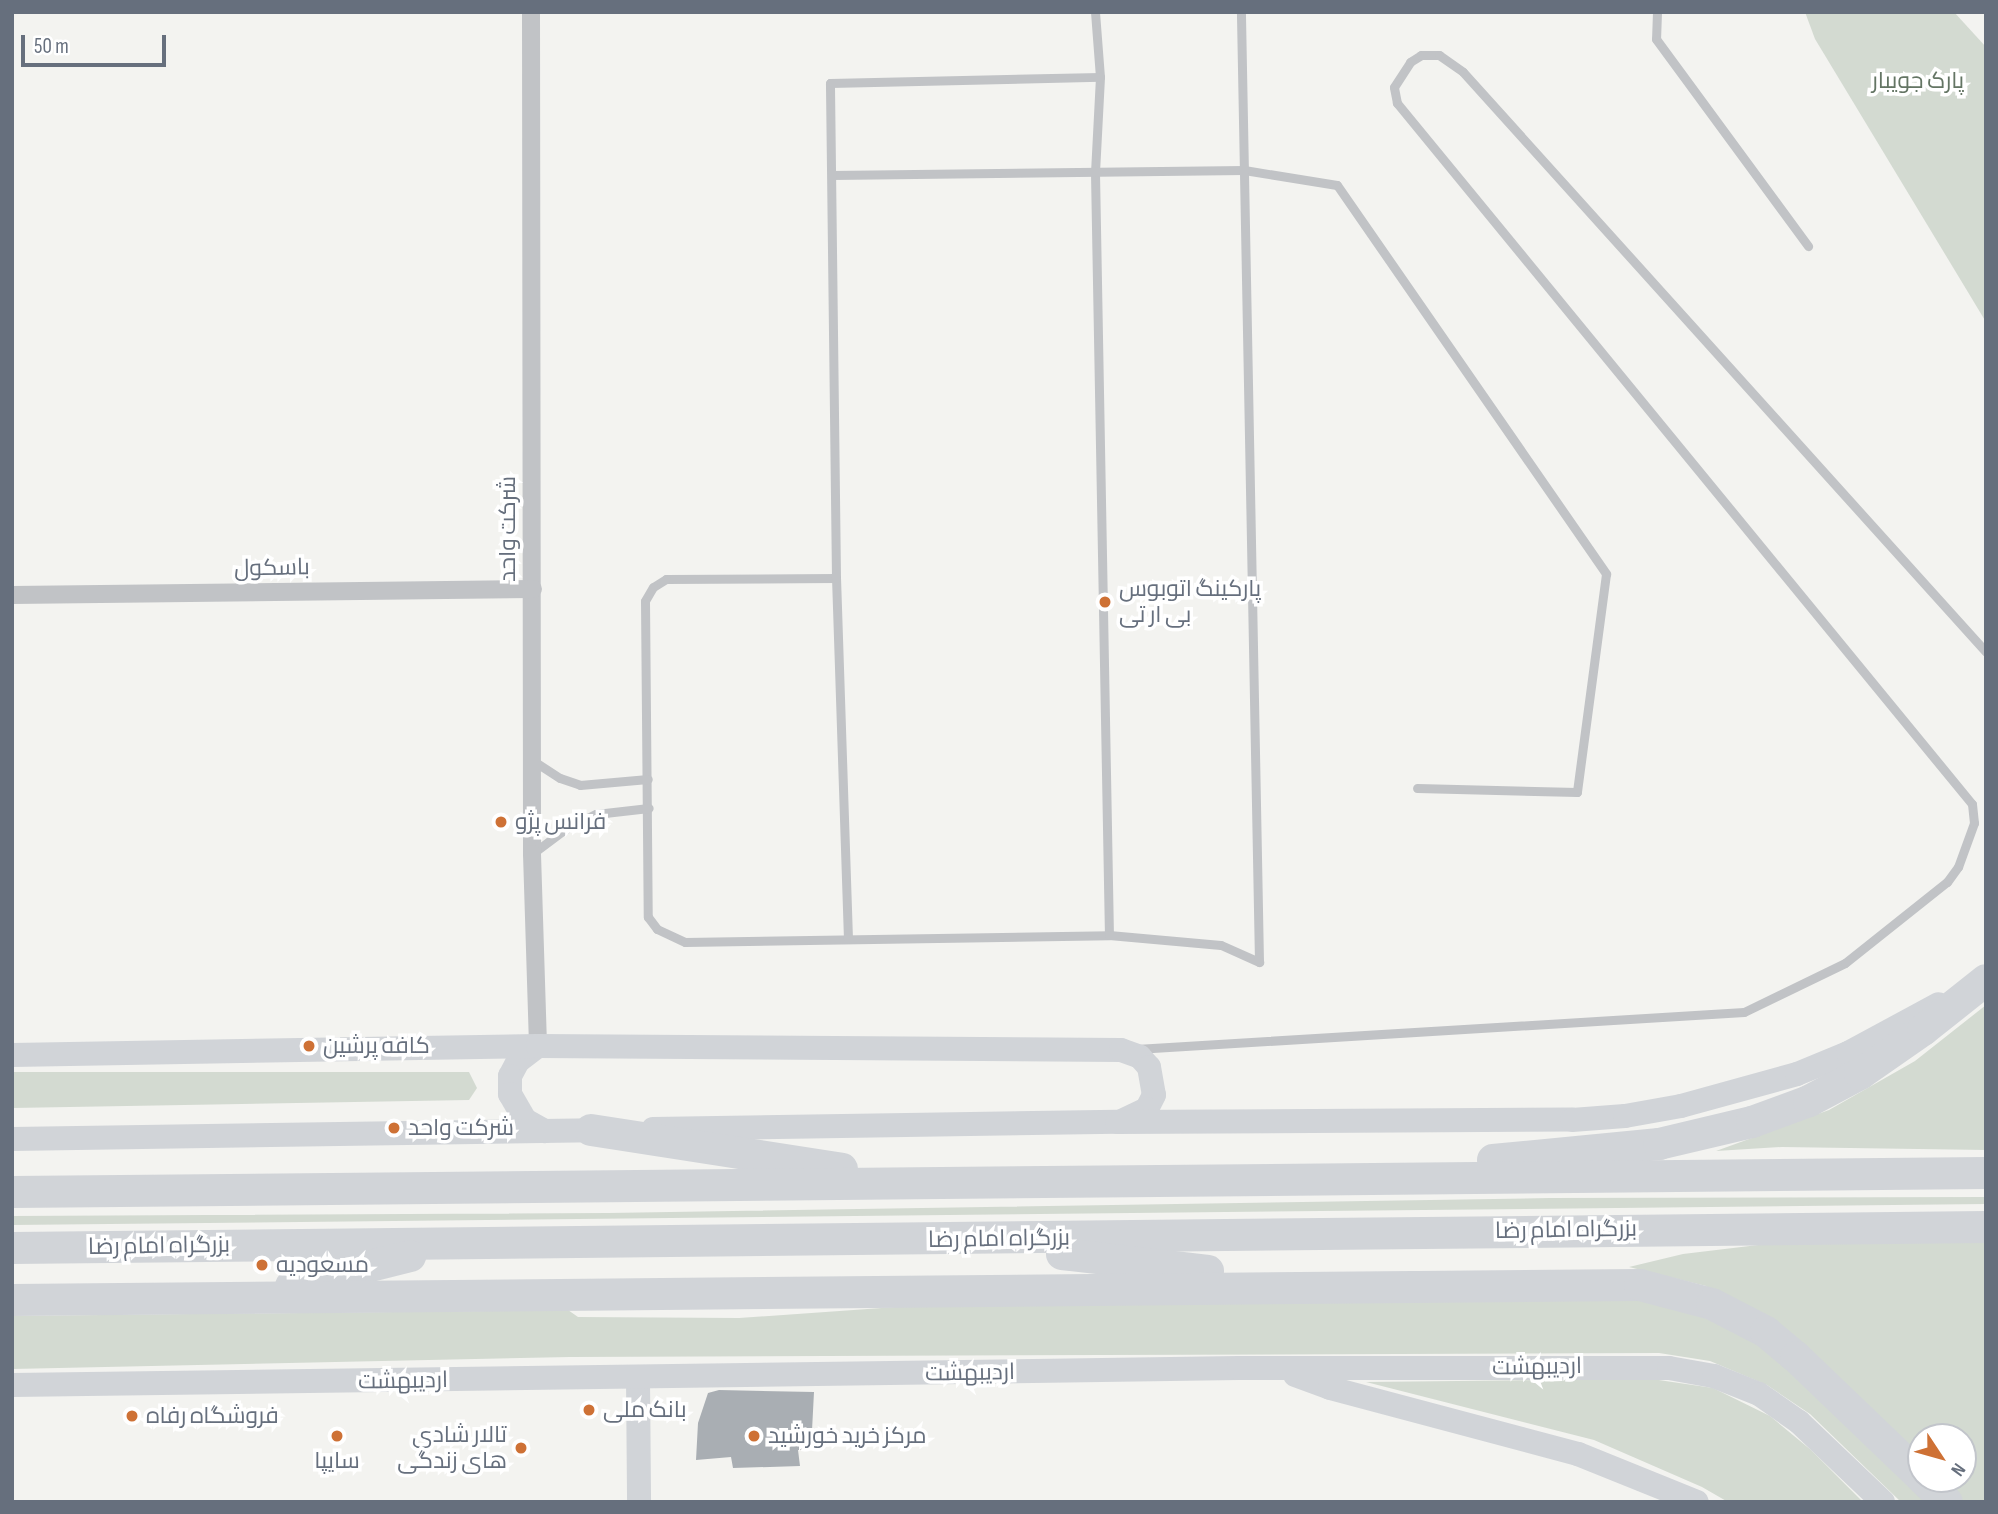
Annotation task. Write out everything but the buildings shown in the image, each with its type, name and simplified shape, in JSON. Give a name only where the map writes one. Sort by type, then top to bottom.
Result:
[{"type":"highway","points":[[1268,1181],[1659,1144],[1752,1122],[1809,1101],[1860,1074],[1923,1030],[1986,979]]},
{"type":"highway","points":[[592,1130],[937,1183]]},
{"type":"highway","points":[[12,1192],[1986,1173]]},
{"type":"highway","name":"بزرگراه امام رضا","points":[[12,1248],[1986,1227]]},
{"type":"highway","points":[[935,1240],[1342,1286]]},
{"type":"highway","points":[[239,1299],[460,1244]]},
{"type":"highway","points":[[12,1300],[1612,1283],[1640,1285],[1712,1304],[1745,1319],[1781,1343],[1907,1464]]},
{"type":"main road","points":[[12,1139],[1117,1122],[1572,1120],[1625,1116],[1681,1106],[1797,1074],[1848,1054],[1986,979]]},
{"type":"main road","points":[[538,1046],[517,1061],[510,1076],[510,1094],[525,1120],[545,1131]]},
{"type":"main road","points":[[12,1055],[538,1046],[1121,1050],[1140,1057],[1149,1067],[1154,1095],[1147,1109],[1117,1122]]},
{"type":"main road","name":"اردیبهشت","points":[[12,1385],[638,1379],[1239,1368],[1283,1370],[1625,1366],[1695,1372],[1736,1384],[1783,1410],[1883,1502]]},
{"type":"main road","points":[[1283,1370],[1330,1388],[1578,1454],[1697,1502]]},
{"type":"main road","points":[[638,1379],[639,1502]]},
{"type":"street","name":"شرکت واحد","points":[[531,12],[532,760],[538,1046]]},
{"type":"street","name":"باسکول","points":[[12,595],[533,589]]},
{"type":"lane","points":[[1095,12],[1100,76],[1095,173],[1109,934]]},
{"type":"lane","points":[[836,578],[666,579],[653,587],[645,601],[648,917],[657,929],[685,942],[1109,934],[1221,945],[1259,962],[1241,12]]},
{"type":"lane","points":[[1657,12],[1656,39],[1808,246]]},
{"type":"lane","points":[[1121,1050],[1744,1012],[1845,963],[1947,882],[1958,867],[1973,823],[1972,804],[1397,103],[1394,87],[1410,62],[1421,55],[1439,55],[1463,72],[1986,652]]},
{"type":"lane","points":[[848,939],[836,578],[830,83],[1100,76]]},
{"type":"lane","points":[[832,175],[1244,170],[1337,185],[1606,574],[1577,792],[1417,788]]},
{"type":"lane","points":[[532,760],[560,778],[580,785],[648,779]]},
{"type":"lane","points":[[533,854],[562,831],[596,814],[649,808]]},
{"type":"green space","name":"پارک جویبار","points":[[1805,12],[1954,12],[1986,47],[1986,322],[1815,39]]},
{"type":"green space","points":[[1986,1005],[1986,1150],[1782,1147],[1716,1151],[1829,1110],[1915,1061]]},
{"type":"green space","points":[[12,1072],[469,1072],[477,1088],[469,1100],[12,1108]]},
{"type":"green space","points":[[1986,1197],[1986,1204],[12,1225],[12,1216],[608,1213],[1550,1198]]},
{"type":"green space","points":[[1986,1237],[1986,1502],[1961,1502],[1951,1493],[1977,1493],[1977,1423],[1907,1423],[1907,1453],[1706,1286],[1629,1267],[1683,1254],[1758,1245]]},
{"type":"green space","points":[[1636,1300],[1683,1309],[1755,1339],[1907,1477],[1907,1493],[1925,1493],[1935,1502],[1901,1502],[1810,1414],[1767,1385],[1710,1361],[1659,1353],[570,1357],[12,1369],[12,1316],[568,1310],[578,1317],[739,1318],[938,1304]]},
{"type":"green space","points":[[1652,1379],[1713,1388],[1770,1416],[1811,1450],[1863,1502],[1728,1502],[1702,1487],[1594,1440],[1366,1382]]},
{"type":"place","name":"پارکینگ اتوبوس بی ار تی","points":[[1105,602]]},
{"type":"place","name":"فرانس پژو","points":[[501,822]]},
{"type":"place","name":"کافه پرشین","points":[[309,1046]]},
{"type":"place","name":"شرکت واحد","points":[[394,1128]]},
{"type":"place","name":"مسعودیه","points":[[262,1265]]},
{"type":"place","name":"بانک ملی","points":[[589,1410]]},
{"type":"place","name":"فروشگاه رفاه","points":[[132,1416]]},
{"type":"place","name":"سایپا","points":[[337,1436]]},
{"type":"place","name":"مرکز خرید خورشید","points":[[754,1436]]},
{"type":"place","name":"تالار شادی های زندگی","points":[[521,1448]]}]
